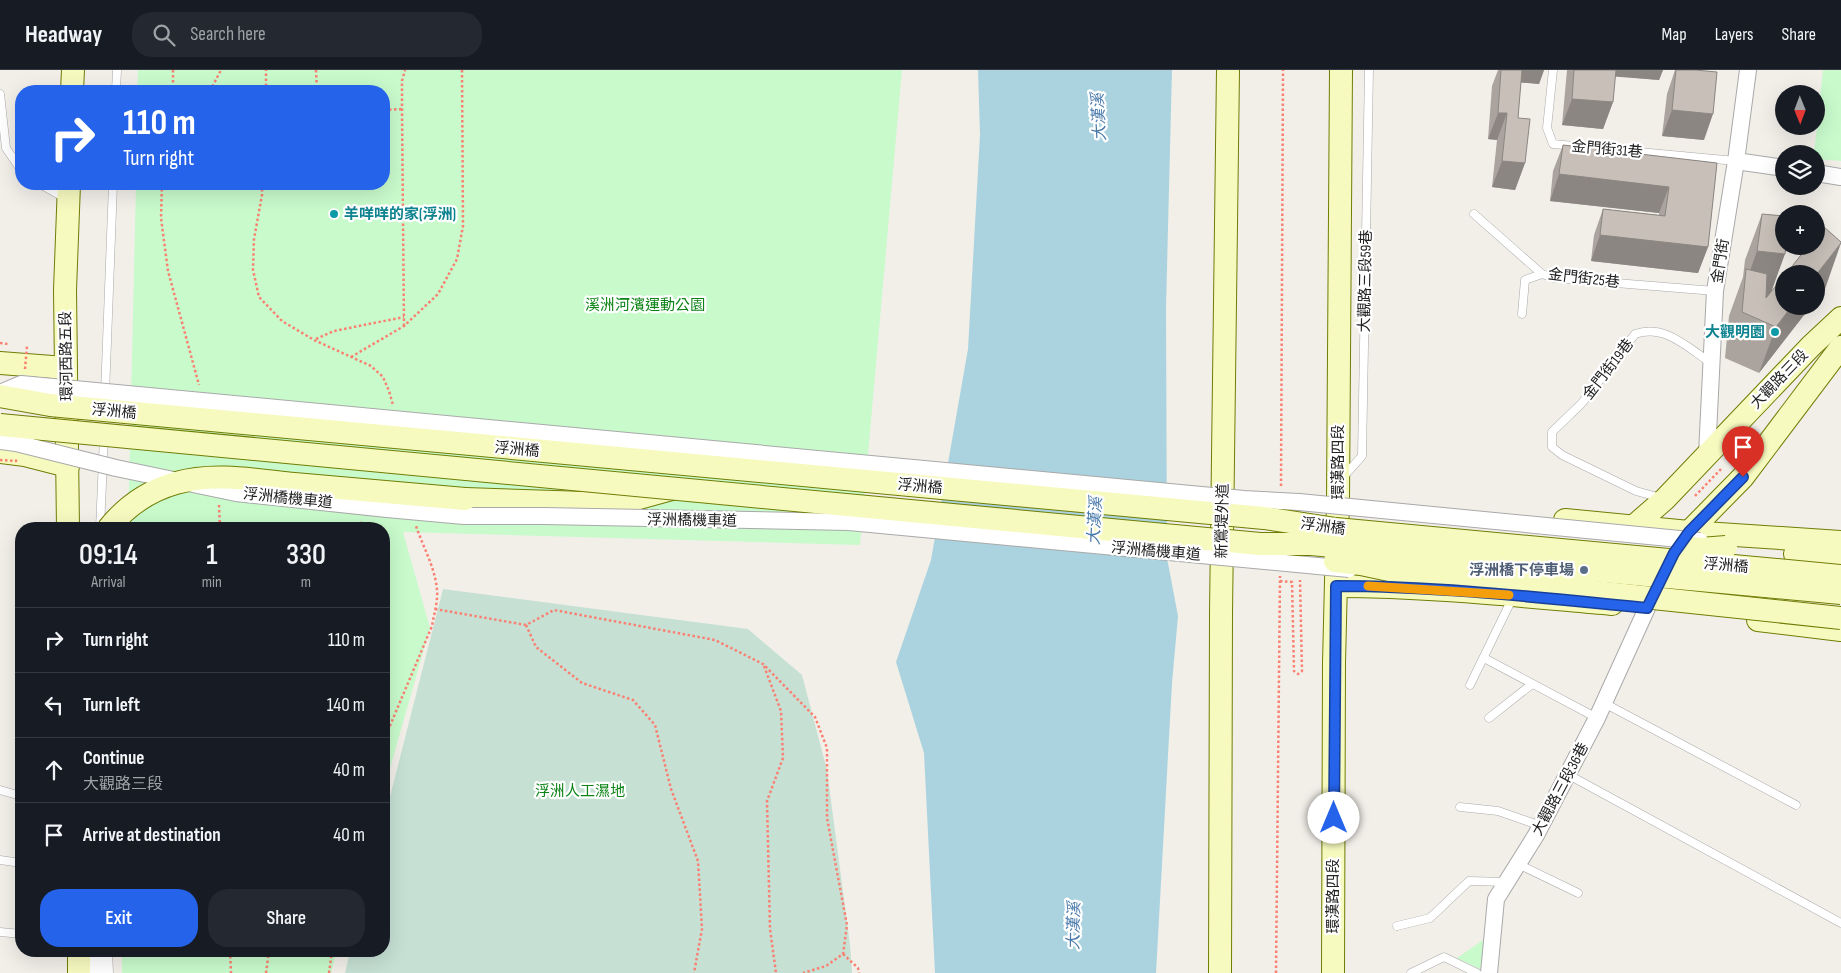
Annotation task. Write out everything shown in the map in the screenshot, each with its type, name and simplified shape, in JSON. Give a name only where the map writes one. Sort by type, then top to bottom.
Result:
[{"type":"main road","points":[[72,85],[73,70]]},
{"type":"main road","name":"新鶯堤外道","points":[[1220,973],[1221,613],[1228,70]]},
{"type":"main road","name":"環漢路四段","points":[[1333,973],[1334,672],[1338,491],[1341,70]]},
{"type":"main road","name":"環河西路五段","points":[[68,522],[65,290],[69,192]]},
{"type":"main road","name":"大觀路三段","points":[[1634,526],[1665,499],[1786,372],[1841,318]]},
{"type":"main road","name":"大觀路三段","points":[[1647,608],[1674,553],[1689,532],[1743,477],[1841,347]]},
{"type":"main road","points":[[0,363],[65,368]]},
{"type":"main road","points":[[1786,372],[1797,371],[1806,374],[1810,379],[1811,386]]},
{"type":"main road","name":"浮洲橋","points":[[0,394],[69,407],[1264,518],[1336,529],[1841,576]]},
{"type":"main road","name":"浮洲橋","points":[[0,425],[1260,544],[1311,544],[1841,593]]},
{"type":"main road","points":[[0,452],[25,455],[68,466]]},
{"type":"main road","name":"浮洲橋","points":[[114,522],[127,508],[144,496],[171,484],[199,478],[238,479],[465,499],[617,504],[672,489]]},
{"type":"main road","points":[[1338,491],[1460,510],[1689,532],[1841,542]]},
{"type":"main road","points":[[1460,510],[1444,523],[1444,588],[1460,592]]},
{"type":"main road","points":[[1264,518],[1336,513],[1701,549],[1726,547],[1841,559]]},
{"type":"main road","points":[[1260,544],[1309,558],[1361,564],[1389,570],[1841,618]]},
{"type":"main road","points":[[1336,586],[1367,586],[1514,596],[1647,608],[1841,630]]},
{"type":"main road","points":[[79,957],[79,973]]},
{"type":"main road","points":[[88,957],[89,973]]},
{"type":"street","name":"金門街","points":[[1707,454],[1715,291],[1736,161],[1748,70]]},
{"type":"street","points":[[1736,161],[1775,167]]},
{"type":"street","points":[[1825,174],[1841,177]]},
{"type":"street","points":[[0,394],[21,384],[1244,500],[1299,502],[1702,541],[1726,547]]},
{"type":"street","name":"浮洲橋機車道","points":[[0,441],[236,493],[464,516],[849,522],[1361,571],[1389,570]]},
{"type":"street","points":[[125,522],[132,514],[154,500],[198,487],[236,487],[464,508],[518,511],[544,516]]},
{"type":"street","name":"大觀路三段36巷","points":[[1489,973],[1496,899],[1541,826],[1568,774],[1647,608]]},
{"type":"street","points":[[97,957],[98,973]]},
{"type":"lane","points":[[116,85],[117,70]]},
{"type":"lane","name":"大觀路三段59巷","points":[[1338,491],[1362,456],[1369,70]]},
{"type":"lane","name":"金門街31巷","points":[[1553,70],[1547,128],[1552,144],[1736,161]]},
{"type":"lane","points":[[0,94],[6,148],[15,161]]},
{"type":"lane","points":[[104,420],[113,190]]},
{"type":"lane","name":"金門街25巷","points":[[1474,214],[1542,274],[1554,278],[1715,291]]},
{"type":"lane","points":[[1522,314],[1525,280],[1542,274]]},
{"type":"lane","name":"金門街19巷","points":[[1665,499],[1636,491],[1562,455],[1552,447],[1552,432],[1582,403],[1635,334],[1646,330],[1666,333],[1711,363]]},
{"type":"lane","points":[[100,522],[104,430]]},
{"type":"lane","points":[[1470,685],[1514,596]]},
{"type":"lane","points":[[1484,658],[1532,684],[1600,710],[1796,805]]},
{"type":"lane","points":[[1489,718],[1532,684]]},
{"type":"lane","points":[[1568,774],[1841,923]]},
{"type":"lane","points":[[0,790],[15,794]]},
{"type":"lane","points":[[1460,807],[1498,811],[1541,826]]},
{"type":"lane","points":[[0,860],[15,862]]},
{"type":"lane","points":[[1518,864],[1578,893]]},
{"type":"lane","points":[[1397,926],[1430,918],[1469,881],[1507,882]]},
{"type":"lane","points":[[0,932],[15,933]]},
{"type":"lane","points":[[108,957],[109,973]]},
{"type":"lane","points":[[1411,973],[1444,958],[1477,973]]},
{"type":"path","points":[[173,70],[173,85]]},
{"type":"path","points":[[213,85],[221,70]]},
{"type":"path","points":[[266,70],[266,85]]},
{"type":"path","points":[[316,70],[317,85]]},
{"type":"path","points":[[404,326],[402,81],[405,70]]},
{"type":"path","points":[[351,357],[404,326],[438,294],[458,260],[463,226],[462,70]]},
{"type":"path","points":[[390,110],[402,109]]},
{"type":"path","points":[[162,190],[161,218],[168,271],[200,392]]},
{"type":"path","points":[[314,340],[334,331],[404,317]]},
{"type":"path","points":[[1280,581],[1292,582],[1294,671],[1298,674],[1302,671],[1300,580]]},
{"type":"path","points":[[435,609],[526,625],[554,610],[715,640],[763,664],[815,717],[827,748],[827,818],[847,925],[843,954],[826,966],[803,973]]},
{"type":"path","points":[[526,625],[536,647],[582,683],[632,700],[655,725],[671,789],[698,861],[702,929],[694,973]]},
{"type":"path","points":[[763,664],[781,711],[784,758],[767,801],[770,929],[776,973]]},
{"type":"path","points":[[843,954],[858,968],[859,973]]},
{"type":"path","points":[[230,957],[231,973]]},
{"type":"path","points":[[266,973],[268,957]]},
{"type":"path","points":[[329,973],[331,957]]},
{"type":"green space","name":"溪洲河濱運動公園","points":[[138,70],[902,70],[860,545],[403,532],[430,628],[390,768],[390,522],[128,522],[136,190],[390,190],[390,85],[137,85]]},
{"type":"green space","points":[[1823,70],[1841,70],[1841,161],[1825,160],[1825,145],[1815,145],[1816,135],[1825,135],[1825,85],[1821,85]]},
{"type":"green space","name":"浮洲人工濕地","points":[[443,589],[748,629],[802,675],[827,770],[852,973],[345,973],[349,957],[390,957],[390,797]]},
{"type":"green space","points":[[1486,938],[1484,971],[1457,958]]},
{"type":"green space","points":[[122,957],[335,957],[331,973],[122,973]]},
{"type":"water","name":"大漢溪","points":[[978,70],[1172,70],[1166,308],[1167,558],[1178,616],[1172,683],[1156,973],[935,973],[924,753],[896,662],[931,560],[968,349],[980,135]]},
{"type":"building","points":[[1501,70],[1522,70],[1518,118],[1530,119],[1525,163],[1502,161],[1507,113],[1498,113]]},
{"type":"building","points":[[1574,70],[1616,70],[1613,102],[1572,99]]},
{"type":"building","points":[[1676,70],[1717,72],[1713,114],[1672,110]]},
{"type":"building","points":[[1563,145],[1717,163],[1708,247],[1600,235],[1603,209],[1665,216],[1669,187],[1559,174]]},
{"type":"building","points":[[1762,214],[1775,215],[1775,253],[1757,251]]},
{"type":"building","points":[[1825,228],[1841,242],[1824,265],[1793,265],[1801,255],[1825,255]]},
{"type":"building","points":[[1746,269],[1767,274],[1766,298],[1775,287],[1775,315],[1785,315],[1776,327],[1742,312]]},
{"type":"slow traffic","points":[[1368,586],[1509,595]]},
{"type":"place","name":"羊咩咩的家(浮洲)","points":[[334,214]]},
{"type":"place","name":"大觀明園","points":[[1775,332]]},
{"type":"place","name":"浮洲橋下停車場","points":[[1584,570]]},
{"type":"route","points":[[1334,818],[1336,586],[1367,586],[1476,593],[1647,608],[1674,553],[1689,532],[1743,477]]}]
